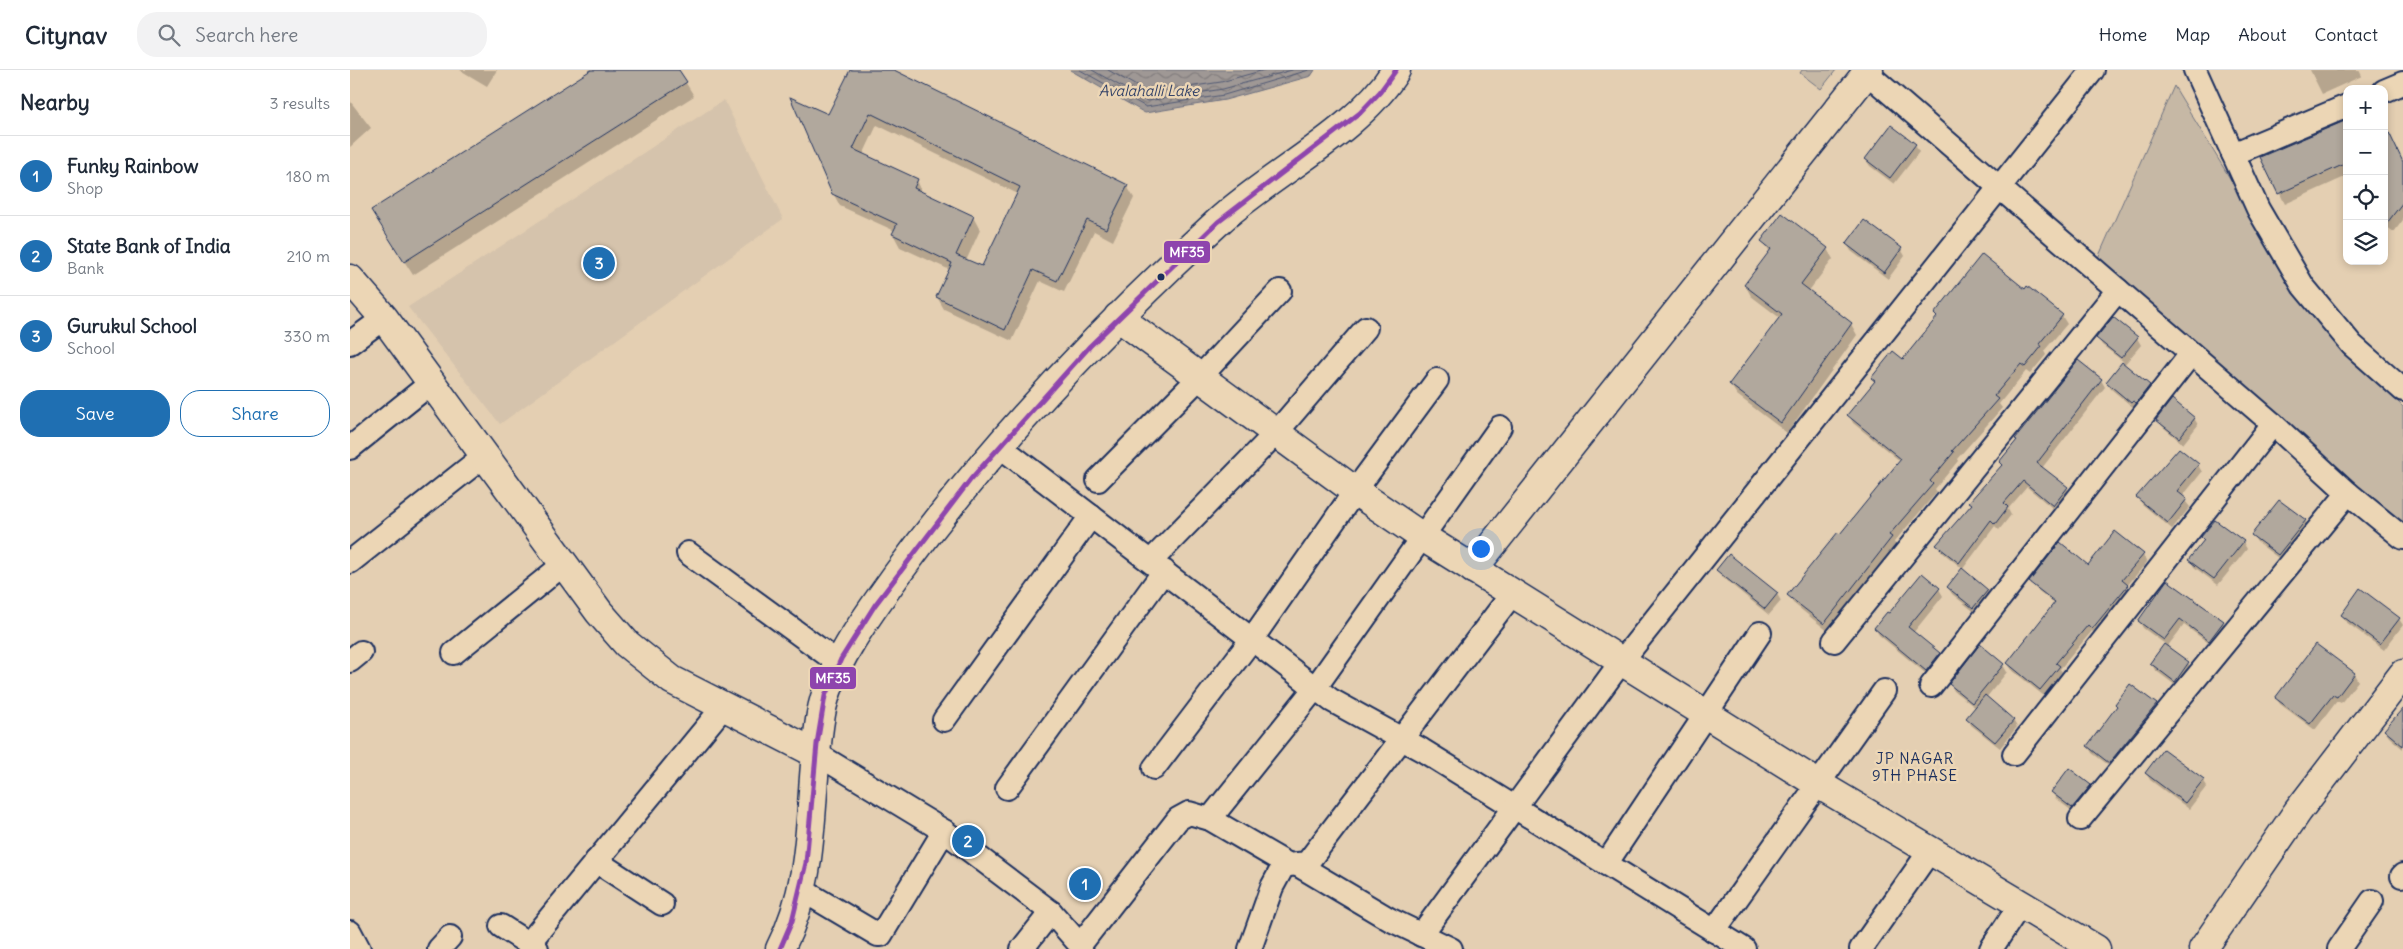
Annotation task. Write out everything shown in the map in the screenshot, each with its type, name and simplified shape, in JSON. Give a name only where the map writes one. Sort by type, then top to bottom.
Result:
[{"type":"street","points":[[780,949],[797,909],[812,835],[816,754],[821,712],[833,674],[898,573],[998,446],[1118,316],[1218,221],[1356,116],[1396,70]]},
{"type":"street","points":[[1421,935],[1620,662],[1998,186],[2093,70]]},
{"type":"street","points":[[2195,70],[2258,209],[2303,286],[2352,345],[2403,390]]},
{"type":"street","points":[[1473,569],[1868,71],[2273,424],[2348,493],[2403,538]]},
{"type":"street","points":[[2388,89],[2403,83]]},
{"type":"street","points":[[2233,154],[2343,108]]},
{"type":"street","points":[[350,279],[384,318],[599,612],[627,644],[672,680],[816,754],[944,831],[1051,912],[1081,947],[1178,819],[1189,813],[1210,819],[1421,935],[1451,949]]},
{"type":"street","points":[[1834,641],[2118,290]]},
{"type":"street","points":[[1098,480],[1200,377],[1280,291]]},
{"type":"street","points":[[1118,316],[1355,491],[1421,536],[1620,662],[1929,852],[2096,949]]},
{"type":"street","points":[[350,343],[384,318]]},
{"type":"street","points":[[1007,788],[1157,566],[1276,433],[1366,328]]},
{"type":"street","points":[[1931,686],[2191,354]]},
{"type":"street","points":[[1154,768],[1252,639],[1355,491],[1437,380]]},
{"type":"street","points":[[350,448],[431,383]]},
{"type":"street","points":[[2014,754],[2273,424]]},
{"type":"street","points":[[1210,819],[1316,688],[1421,536],[1500,427]]},
{"type":"street","points":[[998,446],[1331,700],[1400,740],[1422,750],[1744,949]]},
{"type":"street","points":[[350,562],[484,456]]},
{"type":"street","points":[[2080,819],[2348,493]]},
{"type":"street","points":[[944,720],[1091,516]]},
{"type":"street","points":[[688,553],[840,664]]},
{"type":"street","points":[[454,653],[564,564]]},
{"type":"street","points":[[1250,949],[1270,893],[1292,864],[1307,863],[1512,594]]},
{"type":"street","points":[[1606,864],[1760,633]]},
{"type":"street","points":[[2203,949],[2298,811],[2403,674]]},
{"type":"street","points":[[1714,931],[1884,691]]},
{"type":"street","points":[[501,926],[533,946],[596,861],[724,706]]},
{"type":"street","points":[[886,942],[883,934],[944,831]]},
{"type":"street","points":[[1861,949],[1929,852]]},
{"type":"street","points":[[596,861],[662,904]]},
{"type":"street","points":[[802,890],[886,942]]},
{"type":"street","points":[[2338,949],[2372,901]]},
{"type":"street","points":[[1991,949],[2020,904]]},
{"type":"street","points":[[1022,949],[1051,912]]},
{"type":"street","points":[[350,932],[359,949]]},
{"type":"shaded area","points":[[1802,70],[1836,70],[1821,89],[1800,73]]},
{"type":"shaded area","points":[[2174,86],[2314,317],[2403,407],[2403,542],[2094,267]]},
{"type":"shaded area","points":[[724,100],[783,219],[500,424],[408,307]]},
{"type":"water","name":"Avalahalli Lake","points":[[1070,70],[1315,70],[1311,76],[1225,100],[1145,113]]},
{"type":"building","points":[[591,70],[679,70],[687,82],[404,262],[371,210]]},
{"type":"building","points":[[850,70],[894,70],[1128,185],[1106,229],[1087,220],[1057,281],[1033,270],[1005,330],[936,297],[952,263],[892,234],[897,224],[832,194],[790,97],[828,114]],"holes":[[[870,113],[1020,187],[982,266],[956,255],[974,216],[914,188],[918,179],[853,149]]]},
{"type":"building","points":[[2343,122],[2343,165],[2278,194],[2260,157]]},
{"type":"building","points":[[1891,125],[1916,144],[1890,178],[1865,159]]},
{"type":"building","points":[[2388,130],[2403,162],[2403,202],[2388,222]]},
{"type":"building","points":[[1782,213],[1828,248],[1801,284],[1852,323],[1781,423],[1729,384],[1782,314],[1744,285],[1771,249],[1761,241]]},
{"type":"building","points":[[1864,220],[1902,248],[1884,273],[1846,244]]},
{"type":"building","points":[[1982,254],[2025,289],[2027,286],[2063,315],[2039,344],[2042,346],[2025,367],[2021,364],[1994,396],[1998,399],[1952,451],[1954,452],[1930,481],[1933,484],[1889,535],[1892,537],[1824,624],[1787,595],[1901,459],[1847,415],[1875,381],[1871,378],[1893,351],[1903,359],[1937,317],[1934,314]]},
{"type":"building","points":[[2113,317],[2138,337],[2121,358],[2096,338]]},
{"type":"building","points":[[2078,360],[2102,379],[2037,463],[2068,487],[2053,506],[2023,481],[2004,503],[2008,507],[1995,524],[1991,520],[1959,563],[1936,545],[1972,504],[1969,502],[2002,465],[1999,462],[2017,440],[2015,439]]},
{"type":"building","points":[[2122,362],[2150,385],[2136,403],[2133,401],[2131,403],[2106,382]]},
{"type":"building","points":[[2172,399],[2195,418],[2179,438],[2156,420]]},
{"type":"building","points":[[2179,448],[2199,464],[2177,491],[2187,499],[2168,523],[2136,497]]},
{"type":"building","points":[[2279,500],[2306,520],[2278,555],[2251,535]]},
{"type":"building","points":[[2215,520],[2244,541],[2214,579],[2188,560],[2204,540],[2201,537]]},
{"type":"building","points":[[2115,531],[2144,554],[2122,580],[2128,585],[2092,629],[2088,625],[2056,663],[2060,666],[2040,690],[2007,663],[2055,602],[2029,582],[2060,542],[2088,565]]},
{"type":"building","points":[[1729,554],[1778,593],[1765,609],[1716,570]]},
{"type":"building","points":[[1962,568],[1988,590],[1973,608],[1947,587]]},
{"type":"building","points":[[1922,573],[1940,588],[1908,627],[1940,653],[1926,671],[1874,628]]},
{"type":"building","points":[[2167,580],[2224,621],[2209,641],[2180,619],[2164,640],[2138,621]]},
{"type":"building","points":[[2360,588],[2400,618],[2380,644],[2341,615]]},
{"type":"building","points":[[1980,644],[2004,664],[1972,703],[1949,684]]},
{"type":"building","points":[[2164,644],[2189,662],[2175,682],[2150,663]]},
{"type":"building","points":[[2316,644],[2355,673],[2337,697],[2333,695],[2310,724],[2275,698]]},
{"type":"building","points":[[2130,684],[2157,704],[2109,763],[2087,746],[2117,706],[2115,704]]},
{"type":"building","points":[[1985,695],[2014,720],[1995,742],[1966,718]]},
{"type":"building","points":[[2403,708],[2403,746],[2384,730]]},
{"type":"building","points":[[2163,749],[2204,779],[2185,803],[2145,773]]},
{"type":"building","points":[[2069,768],[2091,785],[2072,808],[2051,792]]},
{"type":"transit line","name":"MF35","points":[[780,949],[792,921],[806,863],[817,744],[825,696],[841,659],[875,605],[971,479],[1090,346],[1218,222],[1360,113],[1380,92],[1396,70]]},
{"type":"place","name":"Gurukul School","points":[[599,263]]},
{"type":"place","name":"State Bank of India","points":[[968,841]]},
{"type":"place","name":"Funky Rainbow","points":[[1085,884]]},
{"type":"district","name":"JP NAGAR 9TH PHASE","points":[[1915,768]]}]
